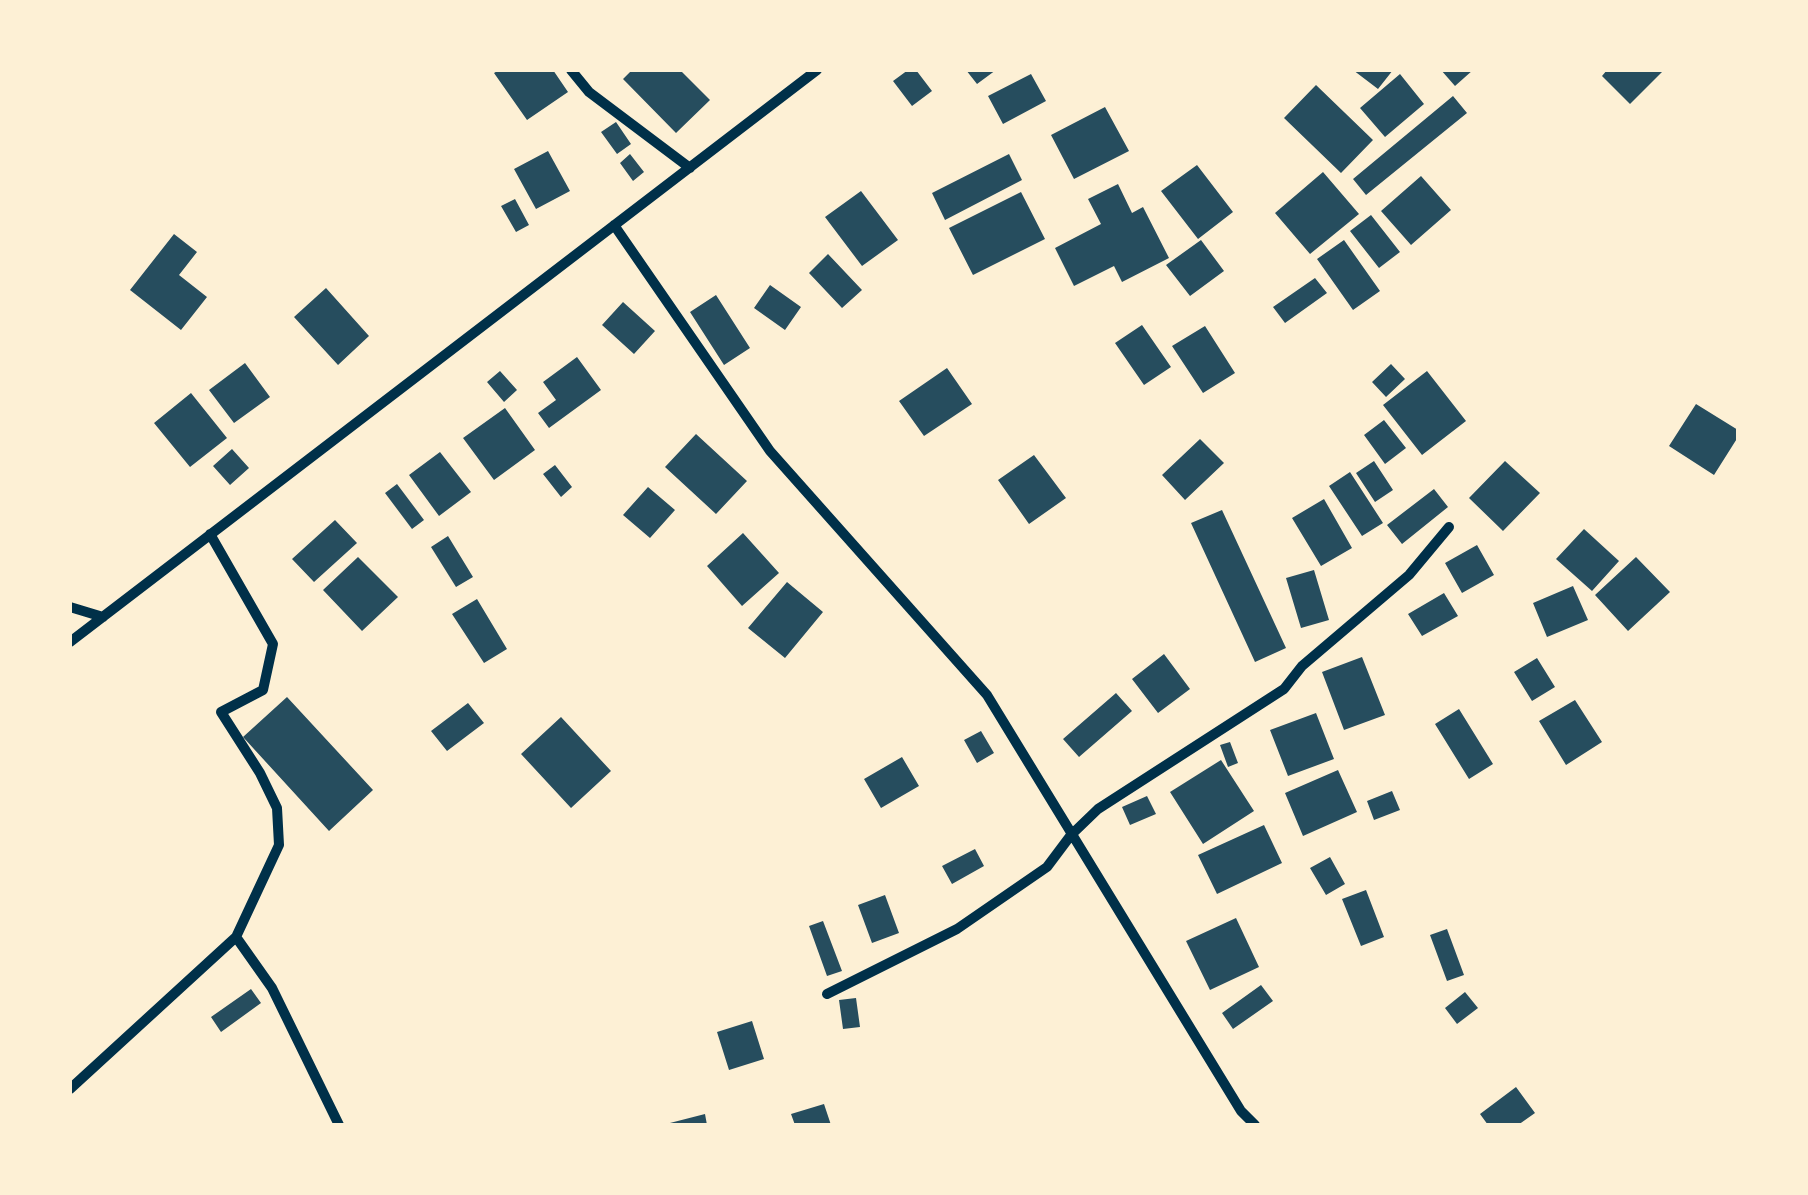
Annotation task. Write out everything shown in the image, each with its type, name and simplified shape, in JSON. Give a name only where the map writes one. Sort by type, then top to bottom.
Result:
[{"type":"street","points":[[571,70],[589,92],[690,168]]},
{"type":"street","points":[[70,642],[817,70]]},
{"type":"street","points":[[614,225],[770,450],[987,695],[1241,1110],[1254,1125]]},
{"type":"street","points":[[827,994],[957,929],[1047,867],[1071,835],[1098,810],[1284,689],[1302,666],[1409,575],[1449,526]]},
{"type":"street","points":[[70,1089],[236,937],[279,845],[277,808],[221,712],[263,690],[273,644],[210,534]]},
{"type":"street","points":[[70,607],[102,617]]},
{"type":"street","points":[[236,937],[272,988],[339,1125]]},
{"type":"building","points":[[553,70],[568,92],[527,120],[494,73]]},
{"type":"building","points":[[632,70],[680,70],[710,100],[676,133],[623,79]]},
{"type":"building","points":[[908,70],[916,70],[932,91],[912,106],[893,81]]},
{"type":"building","points":[[966,70],[996,70],[977,84]]},
{"type":"building","points":[[1353,70],[1393,70],[1378,89]]},
{"type":"building","points":[[1441,70],[1473,70],[1455,86]]},
{"type":"building","points":[[1607,70],[1664,70],[1630,104],[1602,76]]},
{"type":"building","points":[[1031,74],[1046,101],[1003,124],[988,96]]},
{"type":"building","points":[[1400,74],[1424,104],[1385,137],[1360,108]]},
{"type":"building","points":[[1316,85],[1373,140],[1341,173],[1284,118]]},
{"type":"building","points":[[1453,96],[1467,113],[1366,195],[1353,179]]},
{"type":"building","points":[[1105,107],[1129,151],[1074,179],[1051,135]]},
{"type":"building","points":[[616,122],[631,144],[617,154],[601,132]]},
{"type":"building","points":[[548,151],[570,191],[536,209],[514,169]]},
{"type":"building","points":[[630,154],[644,172],[633,181],[620,163]]},
{"type":"building","points":[[1009,154],[1022,180],[945,220],[932,193]]},
{"type":"building","points":[[1197,165],[1233,212],[1198,239],[1161,191]]},
{"type":"building","points":[[1323,172],[1359,214],[1310,254],[1275,213]]},
{"type":"building","points":[[1421,176],[1451,210],[1411,245],[1381,211]]},
{"type":"building","points":[[1118,184],[1132,213],[1143,207],[1169,258],[1122,282],[1114,266],[1074,286],[1055,248],[1101,224],[1088,199]]},
{"type":"building","points":[[861,191],[898,240],[862,266],[825,217]]},
{"type":"building","points":[[1021,192],[1045,239],[973,275],[949,228]]},
{"type":"building","points":[[515,199],[529,225],[516,232],[501,206]]},
{"type":"building","points":[[1371,215],[1400,252],[1379,268],[1350,231]]},
{"type":"building","points":[[174,234],[197,252],[179,275],[207,297],[181,330],[130,290]]},
{"type":"building","points":[[1201,240],[1224,271],[1190,296],[1166,265]]},
{"type":"building","points":[[1344,240],[1380,291],[1353,310],[1317,259]]},
{"type":"building","points":[[828,254],[862,290],[842,308],[809,273]]},
{"type":"building","points":[[1315,278],[1327,293],[1285,323],[1273,307]]},
{"type":"building","points":[[770,285],[801,307],[785,330],[754,308]]},
{"type":"building","points":[[326,288],[369,336],[338,365],[294,317]]},
{"type":"building","points":[[716,295],[750,348],[724,365],[690,312]]},
{"type":"building","points":[[623,302],[655,331],[634,354],[602,325]]},
{"type":"building","points":[[1142,325],[1171,367],[1144,385],[1115,343]]},
{"type":"building","points":[[1205,326],[1235,373],[1203,393],[1172,346]]},
{"type":"building","points":[[577,357],[601,390],[549,428],[538,413],[556,400],[543,382]]},
{"type":"building","points":[[245,363],[270,397],[234,423],[209,390]]},
{"type":"building","points":[[1391,364],[1405,379],[1386,397],[1372,382]]},
{"type":"building","points":[[947,368],[972,404],[924,436],[899,401]]},
{"type":"building","points":[[500,371],[517,390],[504,402],[487,382]]},
{"type":"building","points":[[1427,371],[1466,421],[1422,455],[1383,405]]},
{"type":"building","points":[[191,393],[227,438],[190,467],[154,423]]},
{"type":"building","points":[[1696,404],[1738,430],[1738,437],[1714,475],[1669,446]]},
{"type":"building","points":[[505,408],[535,450],[494,480],[463,438]]},
{"type":"building","points":[[1384,420],[1406,448],[1385,464],[1364,435]]},
{"type":"building","points":[[696,434],[747,481],[716,514],[665,467]]},
{"type":"building","points":[[1200,439],[1224,463],[1185,500],[1162,475]]},
{"type":"building","points":[[232,449],[249,468],[230,485],[213,466]]},
{"type":"building","points":[[440,452],[471,492],[439,516],[409,475]]},
{"type":"building","points":[[1034,455],[1066,498],[1029,524],[998,480]]},
{"type":"building","points":[[1374,461],[1393,490],[1375,502],[1356,473]]},
{"type":"building","points":[[1505,461],[1540,493],[1503,531],[1469,498]]},
{"type":"building","points":[[555,465],[572,487],[561,497],[543,474]]},
{"type":"building","points":[[1350,472],[1383,523],[1362,536],[1329,486]]},
{"type":"building","points":[[397,484],[424,520],[412,529],[385,493]]},
{"type":"building","points":[[648,487],[675,510],[650,538],[623,515]]},
{"type":"building","points":[[1434,489],[1448,507],[1402,544],[1387,525]]},
{"type":"building","points":[[1324,499],[1352,548],[1321,566],[1292,518]]},
{"type":"building","points":[[1222,510],[1286,648],[1255,662],[1191,523]]},
{"type":"building","points":[[335,520],[357,543],[314,582],[292,559]]},
{"type":"building","points":[[1584,529],[1619,561],[1592,591],[1556,559]]},
{"type":"building","points":[[743,533],[779,573],[742,606],[707,566]]},
{"type":"building","points":[[448,536],[473,577],[456,587],[431,547]]},
{"type":"building","points":[[1477,545],[1494,575],[1462,593],[1445,563]]},
{"type":"building","points":[[358,557],[398,597],[362,631],[323,590]]},
{"type":"building","points":[[1636,557],[1670,592],[1628,631],[1595,595]]},
{"type":"building","points":[[1314,570],[1329,620],[1301,628],[1286,578]]},
{"type":"building","points":[[787,582],[823,612],[785,658],[748,628]]},
{"type":"building","points":[[1573,586],[1588,620],[1547,637],[1533,603]]},
{"type":"building","points":[[1444,593],[1458,616],[1422,636],[1408,614]]},
{"type":"building","points":[[477,599],[507,649],[484,663],[452,614]]},
{"type":"building","points":[[1164,654],[1190,689],[1158,713],[1132,679]]},
{"type":"building","points":[[1362,657],[1385,715],[1344,730],[1322,672]]},
{"type":"building","points":[[1537,658],[1555,687],[1532,701],[1514,672]]},
{"type":"building","points":[[1116,693],[1132,711],[1079,757],[1063,739]]},
{"type":"building","points":[[287,697],[373,790],[329,831],[243,737]]},
{"type":"building","points":[[1575,700],[1602,742],[1566,765],[1539,721]]},
{"type":"building","points":[[468,703],[484,723],[447,751],[431,731]]},
{"type":"building","points":[[1459,709],[1493,764],[1469,779],[1435,724]]},
{"type":"building","points":[[1316,713],[1334,759],[1288,776],[1270,730]]},
{"type":"building","points":[[561,717],[611,771],[571,808],[521,754]]},
{"type":"building","points":[[981,731],[994,753],[977,763],[964,740]]},
{"type":"building","points":[[1230,742],[1238,763],[1228,767],[1220,745]]},
{"type":"building","points":[[902,757],[919,786],[881,808],[864,779]]},
{"type":"building","points":[[1221,760],[1254,811],[1203,844],[1170,792]]},
{"type":"building","points":[[1338,770],[1357,812],[1303,836],[1285,793]]},
{"type":"building","points":[[1392,791],[1400,810],[1374,820],[1367,801]]},
{"type":"building","points":[[1147,796],[1156,814],[1130,825],[1122,807]]},
{"type":"building","points":[[1264,825],[1282,863],[1217,894],[1198,855]]},
{"type":"building","points":[[975,849],[984,866],[952,884],[942,866]]},
{"type":"building","points":[[1330,857],[1345,884],[1326,895],[1310,868]]},
{"type":"building","points":[[1366,890],[1384,937],[1361,946],[1342,899]]},
{"type":"building","points":[[885,895],[899,933],[872,943],[858,905]]},
{"type":"building","points":[[1236,918],[1259,967],[1210,990],[1186,941]]},
{"type":"building","points":[[823,921],[842,971],[827,976],[809,926]]},
{"type":"building","points":[[1447,929],[1464,975],[1447,981],[1430,935]]},
{"type":"building","points":[[1261,985],[1273,1001],[1233,1029],[1222,1013]]},
{"type":"building","points":[[251,989],[261,1003],[221,1032],[211,1017]]},
{"type":"building","points":[[1465,992],[1478,1008],[1457,1024],[1445,1008]]},
{"type":"building","points":[[856,998],[860,1027],[843,1029],[839,1000]]},
{"type":"building","points":[[752,1021],[764,1059],[729,1070],[717,1032]]},
{"type":"building","points":[[1516,1087],[1535,1113],[1518,1125],[1488,1125],[1480,1114]]},
{"type":"building","points":[[824,1104],[831,1125],[795,1125],[791,1114]]},
{"type":"building","points":[[705,1114],[707,1125],[666,1125],[666,1124]]}]
